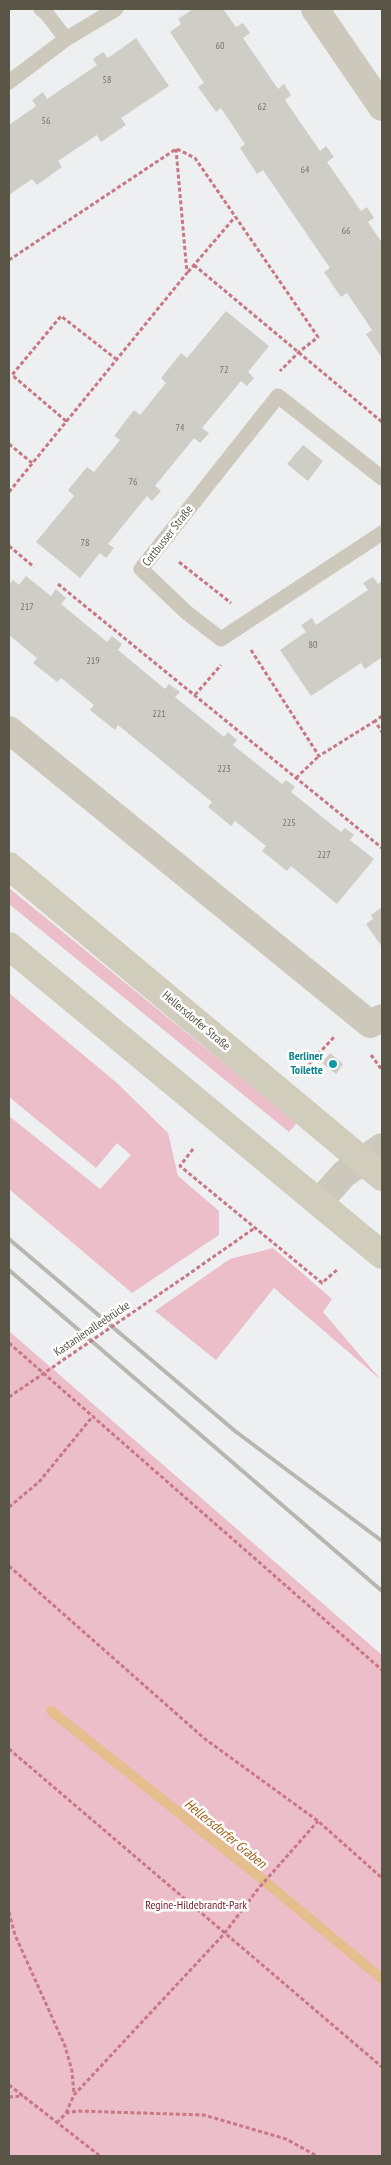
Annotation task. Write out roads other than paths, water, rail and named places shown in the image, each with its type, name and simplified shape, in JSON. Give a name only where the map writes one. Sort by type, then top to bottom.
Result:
[{"type":"main road","name":"Hellersdorfer Straße","points":[[9,866],[376,1162]]},
{"type":"main road","points":[[9,946],[382,1255]]},
{"type":"street","points":[[315,9],[382,108]]},
{"type":"street","points":[[9,730],[376,1021]]},
{"type":"street","points":[[319,1202],[344,1174],[376,1162]]},
{"type":"lane","points":[[41,9],[66,39]]},
{"type":"lane","points":[[9,82],[66,39],[116,9]]},
{"type":"lane","name":"Cottbusser Straße","points":[[382,478],[278,396],[141,568],[186,612],[221,639],[382,533]]},
{"type":"waterway","name":"Hellersdorfer Graben","points":[[51,1711],[262,1879],[382,1979]]},
{"type":"railway","points":[[9,1239],[235,1431],[382,1541]]},
{"type":"railway","points":[[9,1270],[382,1591]]},
{"type":"place","name":"Berliner Toilette","points":[[333,1064]]},
{"type":"park label","name":"Regine-Hildebrandt-Park","points":[[196,1906]]}]
